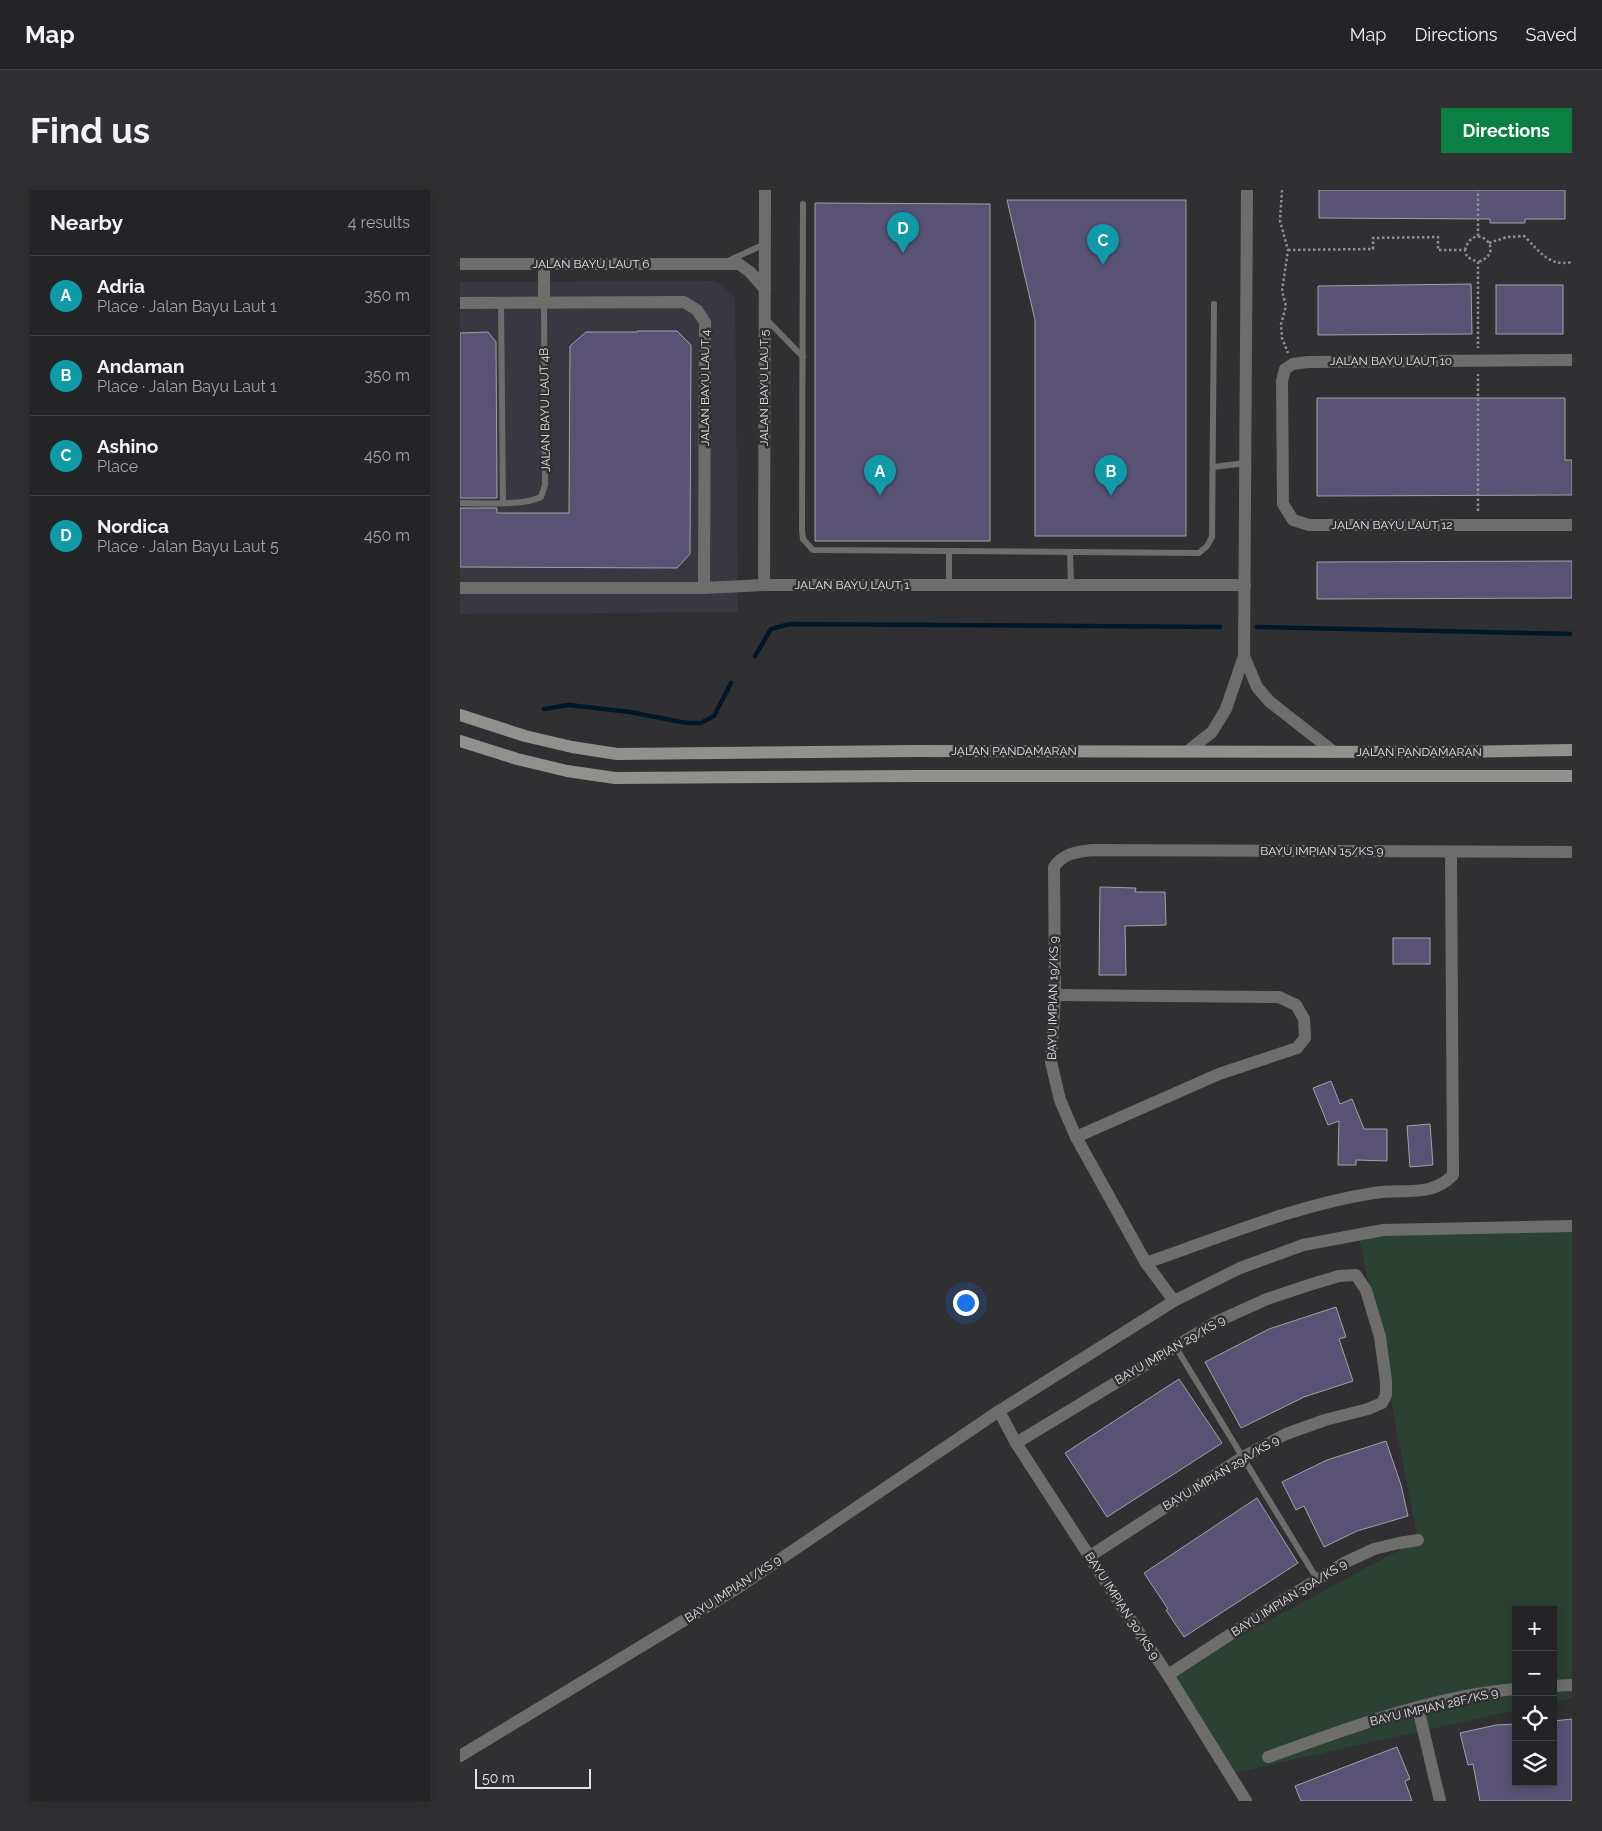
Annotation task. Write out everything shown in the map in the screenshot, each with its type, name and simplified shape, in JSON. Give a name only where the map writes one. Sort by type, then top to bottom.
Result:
[{"type":"main road","name":"JALAN PANDAMARAN","points":[[460,715],[525,736],[572,747],[618,754],[915,750],[1334,752],[1572,750]]},
{"type":"main road","name":"JALAN PANDAMARAN","points":[[460,741],[517,759],[567,771],[615,778],[1572,776]]},
{"type":"street","name":"JALAN BAYU LAUT 5","points":[[764,585],[765,190]]},
{"type":"street","points":[[1188,751],[1212,732],[1226,709],[1244,656],[1247,190]]},
{"type":"street","name":"JALAN BAYU LAUT 6","points":[[460,264],[739,264],[750,272],[765,289]]},
{"type":"street","name":"JALAN BAYU LAUT 4B","points":[[544,264],[544,303]]},
{"type":"street","name":"JALAN BAYU LAUT 4","points":[[460,303],[684,302],[697,310],[705,322],[704,588]]},
{"type":"street","name":"JALAN BAYU LAUT 10","points":[[1292,364],[1308,362],[1572,360]]},
{"type":"street","name":"JALAN BAYU LAUT 12","points":[[1292,364],[1285,369],[1282,381],[1282,442],[1283,504],[1293,520],[1309,525],[1572,525]]},
{"type":"street","name":"JALAN BAYU LAUT 1","points":[[460,588],[704,588],[764,585],[1245,585]]},
{"type":"street","points":[[1244,656],[1257,687],[1270,702],[1334,752]]},
{"type":"street","name":"BAYU IMPIAN 15/KS 9","points":[[1072,853],[1092,850],[1572,852]]},
{"type":"street","points":[[1146,1264],[1300,1209],[1375,1192],[1433,1189],[1446,1182],[1453,1175],[1451,852]]},
{"type":"street","name":"BAYU IMPIAN 19/KS 9","points":[[1072,853],[1060,858],[1054,867],[1054,995],[1051,1062],[1060,1100],[1076,1138],[1146,1264],[1174,1301]]},
{"type":"street","points":[[1054,995],[1279,997],[1296,1005],[1304,1019],[1305,1038],[1297,1048],[1219,1074],[1076,1138]]},
{"type":"street","name":"BAYU IMPIAN /KS 9","points":[[462,1751],[503,1731],[739,1587],[999,1411],[1174,1301],[1240,1268],[1303,1245],[1383,1230],[1572,1226]]},
{"type":"street","name":"BAYU IMPIAN 29/KS 9","points":[[1016,1443],[1216,1322],[1266,1299],[1340,1276],[1356,1275],[1362,1282],[1380,1337]]},
{"type":"street","name":"BAYU IMPIAN 29A/KS 9","points":[[1090,1556],[1244,1457],[1286,1434],[1382,1403],[1386,1395],[1386,1381],[1380,1337]]},
{"type":"street","name":"BAYU IMPIAN 30/KS 9","points":[[999,1411],[1016,1443],[1168,1675],[1246,1801]]},
{"type":"street","name":"BAYU IMPIAN 30A/KS 9","points":[[1168,1675],[1344,1563],[1374,1549],[1418,1540]]},
{"type":"street","points":[[1557,1686],[1572,1685]]},
{"type":"street","name":"BAYU IMPIAN 28F/KS 9","points":[[1268,1756],[1385,1716],[1488,1692],[1512,1690]]},
{"type":"street","points":[[1418,1708],[1440,1801]]},
{"type":"lane","points":[[803,204],[803,539],[813,550],[1199,553],[1207,546],[1212,537],[1214,304]]},
{"type":"lane","name":"JALAN BAYU LAUT 6","points":[[722,264],[765,244]]},
{"type":"lane","points":[[460,503],[503,503],[501,303]]},
{"type":"lane","name":"JALAN BAYU LAUT 4B","points":[[503,503],[535,500],[541,496],[545,485],[544,303]]},
{"type":"lane","points":[[765,318],[802,357]]},
{"type":"lane","points":[[1213,467],[1246,464]]},
{"type":"lane","points":[[949,551],[949,585]]},
{"type":"lane","points":[[1070,552],[1071,585]]},
{"type":"lane","points":[[1175,1346],[1317,1579]]},
{"type":"path","points":[[1282,190],[1280,221],[1288,250],[1282,290],[1286,306],[1281,324],[1282,338],[1292,364]]},
{"type":"path","points":[[1478,190],[1478,236]]},
{"type":"path","points":[[1478,236],[1484,237],[1491,248],[1490,255],[1485,260],[1478,262],[1467,257],[1465,250],[1466,244],[1478,236]]},
{"type":"path","points":[[1489,243],[1507,237],[1524,236],[1546,259],[1561,264],[1572,262]]},
{"type":"path","points":[[1288,250],[1373,249],[1373,238],[1438,237],[1438,250],[1465,250]]},
{"type":"path","points":[[1478,262],[1478,525]]},
{"type":"shaded area","points":[[716,281],[735,298],[738,612],[460,614],[460,282]]},
{"type":"green space","points":[[1572,1228],[1572,1698],[1557,1701],[1557,1606],[1512,1606],[1512,1711],[1229,1774],[1168,1675],[1418,1540],[1359,1235]]},
{"type":"building","points":[[1319,190],[1565,190],[1565,219],[1525,219],[1525,223],[1490,223],[1490,219],[1319,218]]},
{"type":"building","points":[[1007,200],[1186,200],[1186,536],[1035,536],[1035,320]]},
{"type":"building","points":[[815,203],[990,204],[990,541],[815,541]]},
{"type":"building","points":[[1471,284],[1472,334],[1318,335],[1318,286]]},
{"type":"building","points":[[1496,285],[1563,285],[1563,334],[1496,334]]},
{"type":"building","points":[[677,331],[691,345],[690,554],[677,568],[460,567],[460,508],[497,508],[497,513],[569,513],[570,346],[586,332]]},
{"type":"building","points":[[488,332],[496,342],[497,498],[460,498],[460,333]]},
{"type":"building","points":[[1317,398],[1565,398],[1565,460],[1572,460],[1572,495],[1317,496]]},
{"type":"building","points":[[1572,561],[1572,598],[1317,599],[1317,562]]},
{"type":"building","points":[[1100,887],[1136,888],[1135,892],[1165,892],[1166,925],[1125,926],[1126,975],[1099,975]]},
{"type":"building","points":[[1393,938],[1430,938],[1430,964],[1393,964]]},
{"type":"building","points":[[1331,1081],[1340,1104],[1352,1099],[1364,1129],[1387,1129],[1387,1161],[1356,1160],[1356,1165],[1338,1165],[1339,1121],[1328,1125],[1313,1088]]},
{"type":"building","points":[[1430,1124],[1433,1165],[1410,1167],[1407,1126]]},
{"type":"building","points":[[1336,1307],[1346,1337],[1339,1339],[1353,1381],[1304,1397],[1241,1428],[1205,1362],[1269,1329]]},
{"type":"building","points":[[1179,1379],[1222,1443],[1107,1517],[1065,1453]]},
{"type":"building","points":[[1386,1441],[1401,1485],[1408,1516],[1357,1531],[1324,1547],[1304,1506],[1296,1510],[1282,1482],[1327,1460]]},
{"type":"building","points":[[1257,1498],[1298,1563],[1184,1637],[1144,1573]]},
{"type":"building","points":[[1572,1719],[1572,1801],[1480,1801],[1473,1764],[1468,1765],[1460,1733],[1496,1725],[1512,1724],[1512,1786],[1557,1786],[1557,1721]]},
{"type":"building","points":[[1397,1747],[1410,1779],[1405,1781],[1412,1801],[1301,1801],[1295,1786]]},
{"type":"waterway","points":[[755,656],[771,629],[790,624],[1220,627]]},
{"type":"waterway","points":[[1257,627],[1572,634]]},
{"type":"waterway","points":[[544,709],[569,705],[630,712],[686,723],[701,723],[714,716],[731,683]]},
{"type":"place","name":"Nordica","points":[[903,253]]},
{"type":"place","name":"Ashino","points":[[1103,265]]},
{"type":"place","name":"Adria","points":[[880,496]]},
{"type":"place","name":"Andaman","points":[[1111,496]]}]
